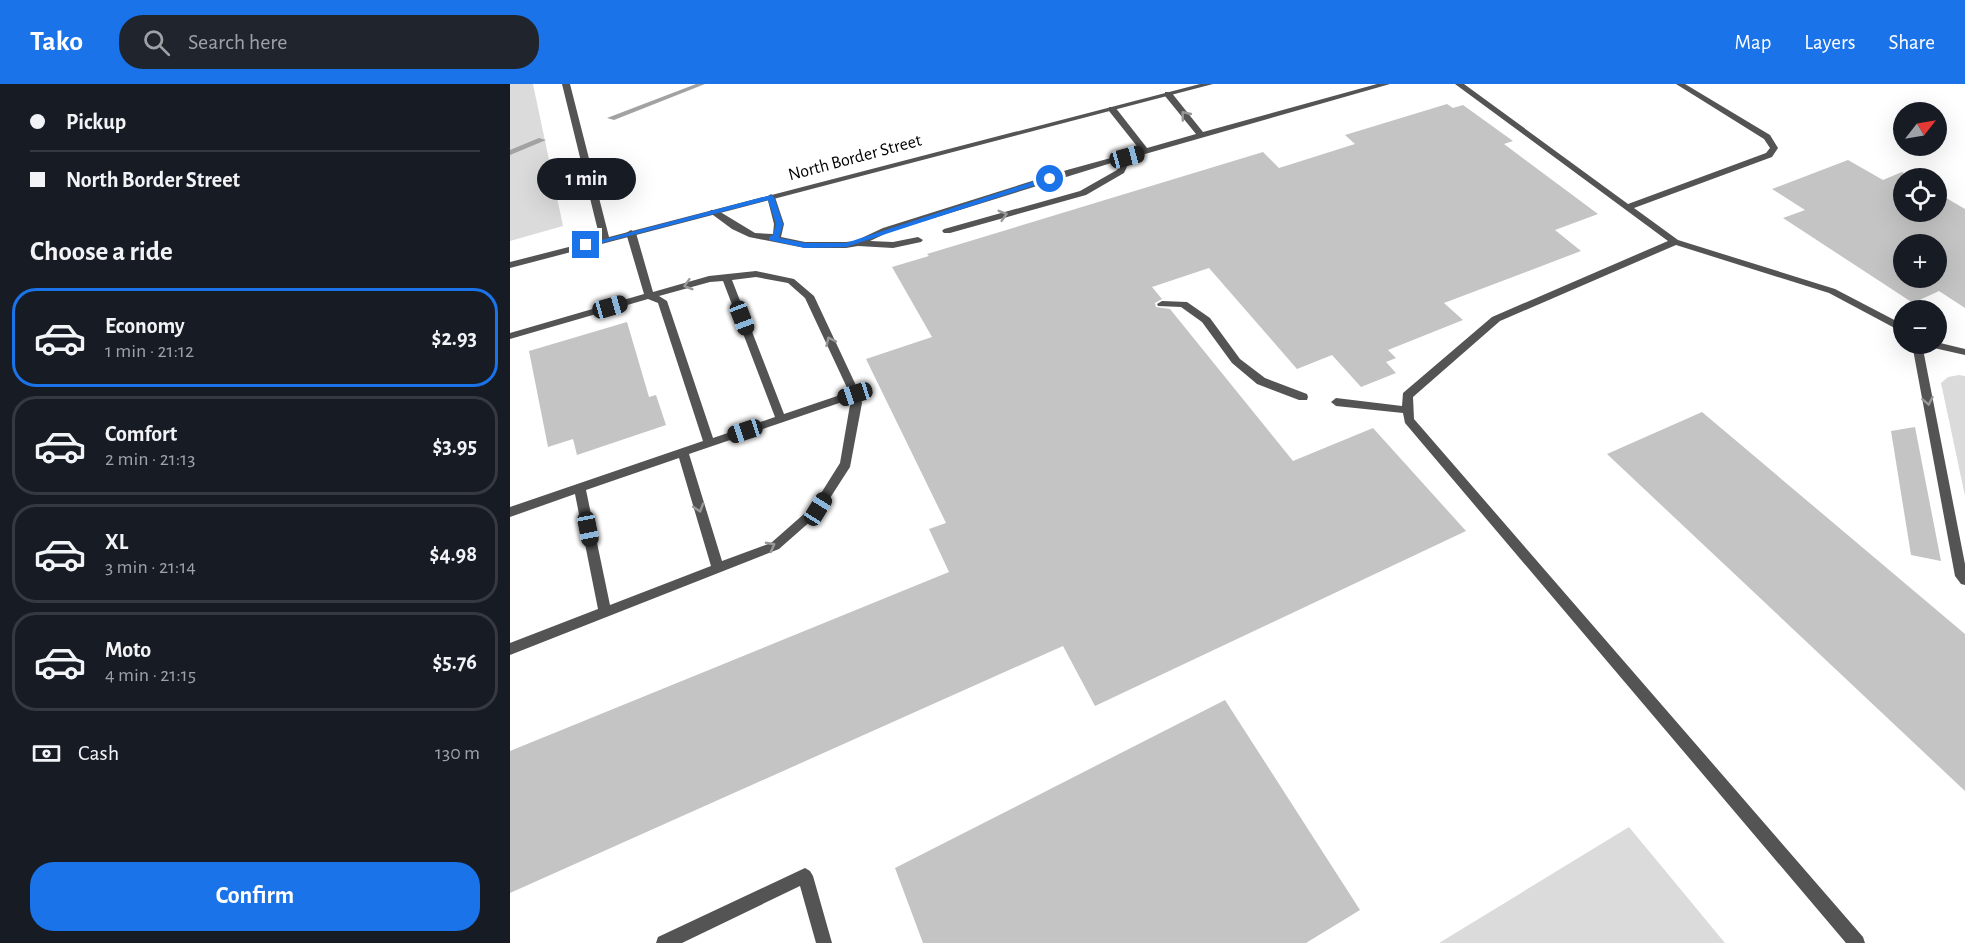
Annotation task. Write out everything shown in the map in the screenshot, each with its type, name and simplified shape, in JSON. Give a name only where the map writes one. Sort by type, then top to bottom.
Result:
[{"type":"street","points":[[566,84],[605,240]]},
{"type":"street","name":"North Border Street","points":[[510,265],[1209,84]]},
{"type":"street","points":[[857,243],[886,230],[1127,157],[1386,84]]},
{"type":"street","points":[[1459,84],[1676,242],[1832,291],[1893,324]]},
{"type":"street","points":[[1627,207],[1769,155],[1774,148],[1767,137],[1680,84]]},
{"type":"street","points":[[1168,94],[1202,136]]},
{"type":"street","points":[[1112,109],[1146,152]]},
{"type":"street","points":[[947,231],[1083,193],[1121,171],[1127,157]]},
{"type":"street","points":[[771,197],[779,224],[777,236],[772,238]]},
{"type":"street","points":[[714,212],[741,230],[805,245],[857,243],[893,245],[918,240]]},
{"type":"street","points":[[631,233],[650,296],[662,302],[708,443]]},
{"type":"street","points":[[1676,242],[1496,319],[1407,396],[1409,420],[1857,943]]},
{"type":"street","points":[[510,336],[709,279],[756,274],[791,281],[809,296],[855,394],[857,403],[846,464],[818,509],[775,546],[510,650]]},
{"type":"street","points":[[726,277],[781,419]]},
{"type":"street","points":[[1162,304],[1183,304],[1206,320],[1236,361],[1261,381],[1303,397]]},
{"type":"street","points":[[1947,348],[1965,352]]},
{"type":"street","points":[[1919,354],[1961,576],[1965,580]]},
{"type":"street","points":[[510,512],[855,394]]},
{"type":"street","points":[[1336,402],[1408,410]]},
{"type":"street","points":[[682,452],[718,569]]},
{"type":"street","points":[[580,488],[605,612]]},
{"type":"street","points":[[664,943],[805,876],[824,943]]},
{"type":"shaded area","points":[[510,84],[533,84],[563,226],[510,241]]},
{"type":"shaded area","points":[[1965,376],[1965,496],[1941,383],[1948,377]]},
{"type":"shaded area","points":[[1629,827],[1725,943],[1439,943]]},
{"type":"building","points":[[1447,104],[1453,108],[1463,105],[1513,141],[1504,144],[1598,214],[1555,230],[1581,251],[1444,303],[1463,320],[1388,350],[1396,358],[1386,362],[1396,373],[1361,387],[1332,355],[1297,369],[1209,268],[1152,287],[1162,299],[1155,303],[1156,307],[1170,309],[1293,461],[1373,428],[1466,531],[1095,706],[1063,646],[510,893],[510,751],[949,572],[929,529],[946,523],[866,359],[932,337],[892,267],[929,256],[927,254],[1263,152],[1279,168],[1355,144],[1345,135]]},
{"type":"building","points":[[1848,160],[1883,180],[1893,176],[1893,222],[1947,222],[1947,198],[1965,209],[1965,308],[1939,291],[1920,300],[1908,300],[1783,218],[1805,210],[1772,189]]},
{"type":"building","points":[[627,322],[649,397],[656,395],[666,425],[577,455],[573,439],[548,447],[529,351]]},
{"type":"building","points":[[1702,412],[1965,634],[1965,791],[1607,454]]},
{"type":"building","points":[[1915,427],[1941,561],[1911,555],[1891,431]]},
{"type":"building","points":[[1225,700],[1360,910],[1306,943],[923,943],[895,868]]},
{"type":"waterway","points":[[611,118],[702,84]]},
{"type":"waterway","points":[[510,153],[542,140]]},
{"type":"route","points":[[586,245],[771,197],[779,224],[777,236],[772,238],[805,245],[846,245],[857,243],[886,230],[1050,179]]}]
